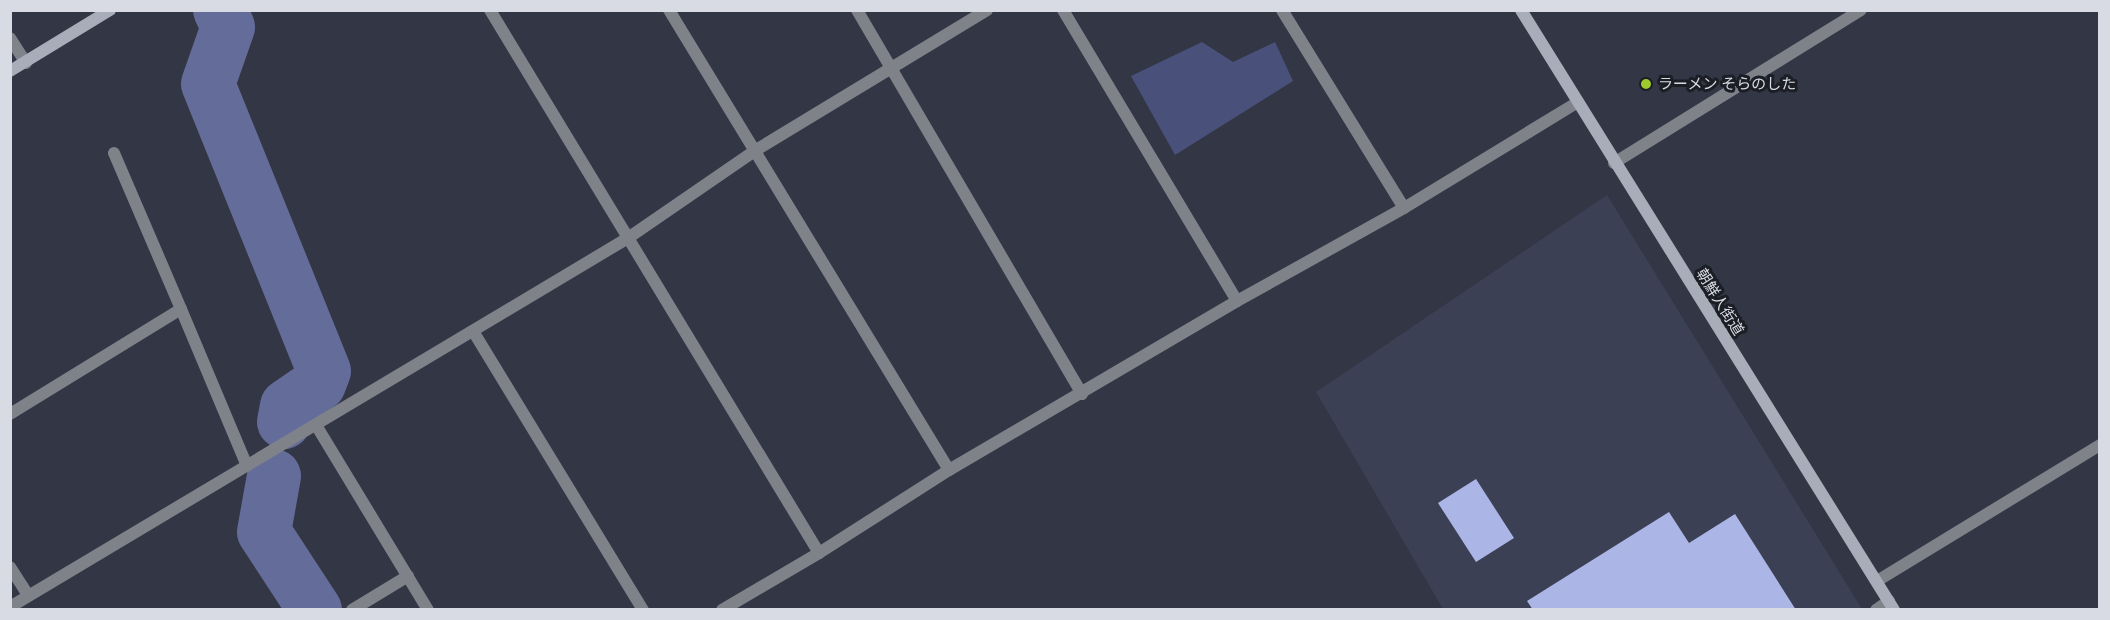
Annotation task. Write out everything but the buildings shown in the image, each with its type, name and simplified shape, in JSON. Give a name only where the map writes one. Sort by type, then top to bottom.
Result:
[{"type":"street","points":[[10,71],[110,10]]},
{"type":"street","points":[[490,10],[819,553]]},
{"type":"street","points":[[669,10],[949,470]]},
{"type":"street","points":[[857,10],[1082,394]]},
{"type":"street","points":[[10,606],[628,238],[756,150],[892,70],[987,10]]},
{"type":"street","points":[[1063,10],[1237,301]]},
{"type":"street","points":[[1282,10],[1404,208]]},
{"type":"street","name":"朝鮮人街道","points":[[1521,10],[1614,163],[1892,605]]},
{"type":"street","points":[[1614,163],[1846,14],[1861,10]]},
{"type":"street","points":[[10,38],[26,63]]},
{"type":"street","points":[[722,609],[819,553],[949,470],[1237,301],[1404,208],[1578,102]]},
{"type":"street","points":[[114,153],[246,466]]},
{"type":"street","points":[[10,414],[181,309]]},
{"type":"street","points":[[473,331],[643,609]]},
{"type":"street","points":[[316,425],[428,609]]},
{"type":"street","points":[[1876,581],[2100,445]]},
{"type":"street","points":[[10,567],[28,596]]},
{"type":"street","points":[[352,609],[408,576]]},
{"type":"street","points":[[1876,609],[1892,605]]},
{"type":"shaded area","points":[[1202,42],[1233,62],[1275,42],[1293,81],[1175,155],[1131,76]]},
{"type":"shaded area","points":[[1607,195],[1861,610],[1443,609],[1316,392]]},
{"type":"waterway","points":[[220,10],[228,27],[208,84],[324,371],[319,384],[287,406],[284,422]]},
{"type":"waterway","points":[[274,476],[264,532],[315,610]]},
{"type":"place","name":"ラーメン そらのした","points":[[1646,84]]}]
